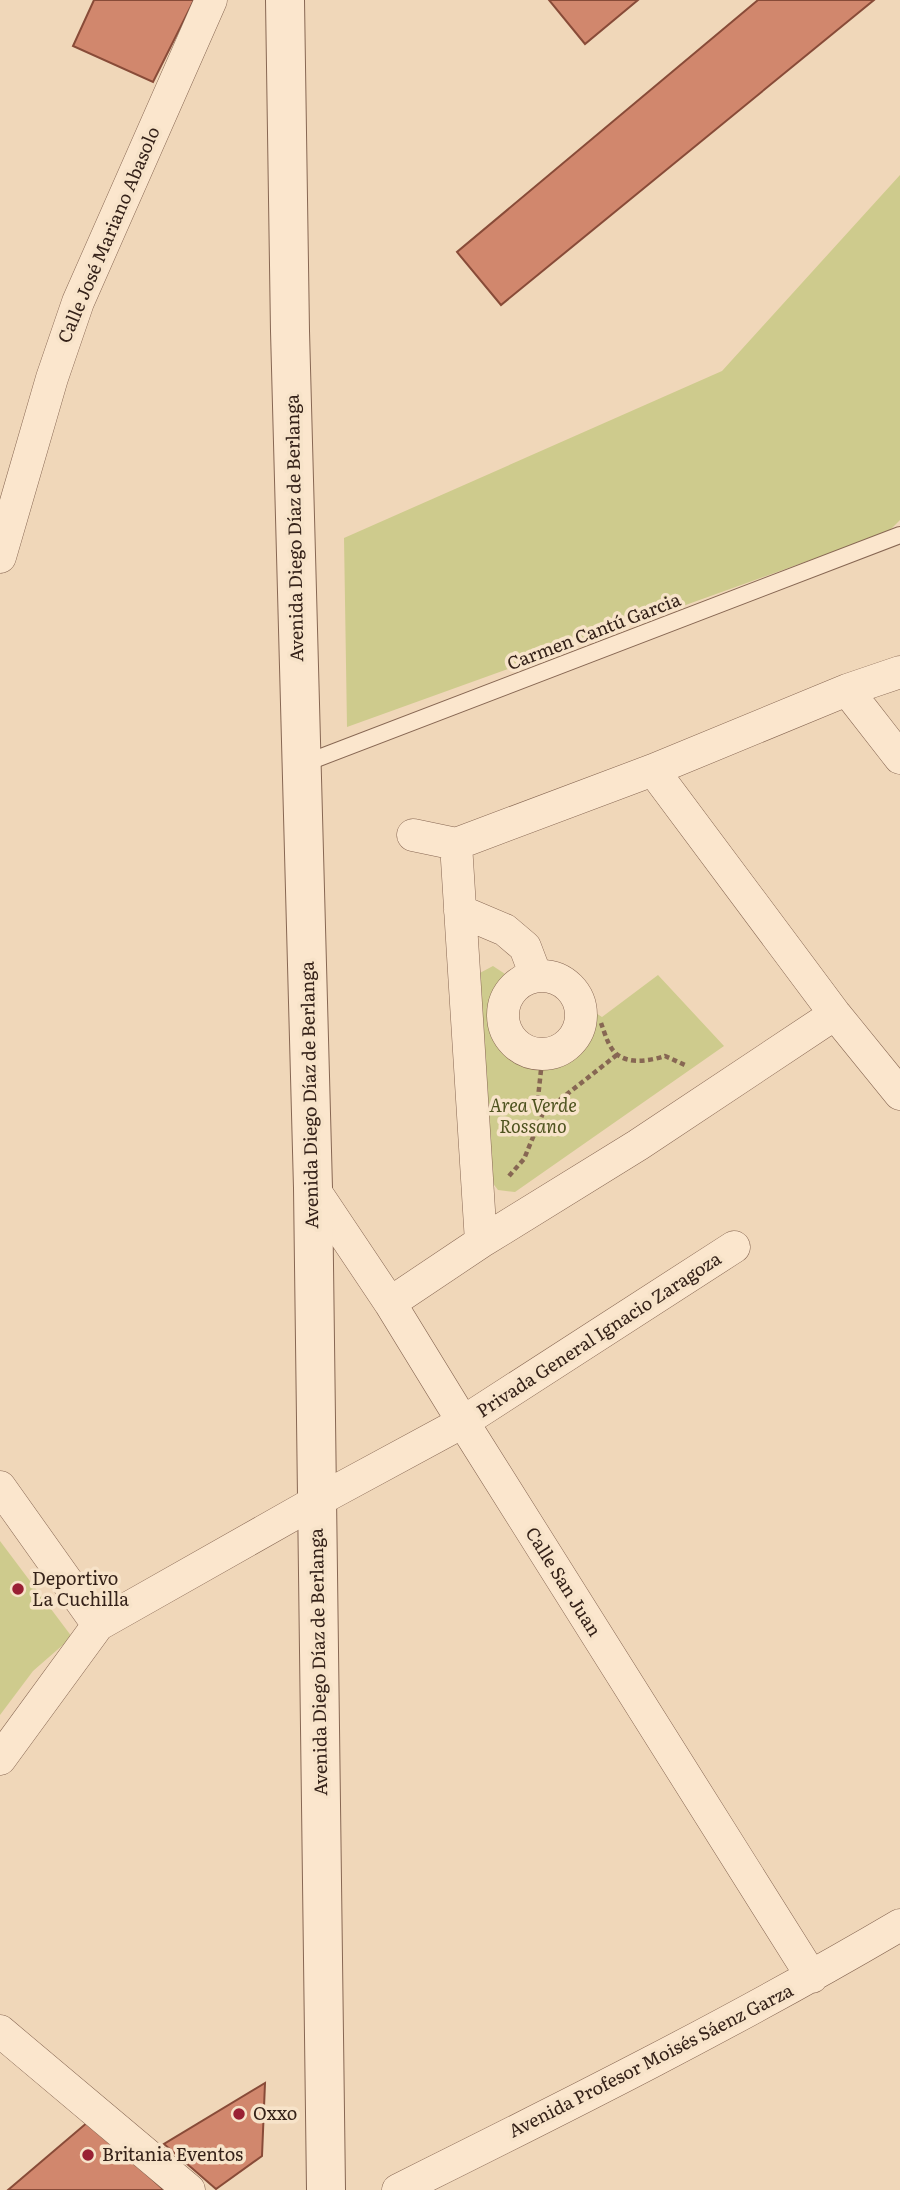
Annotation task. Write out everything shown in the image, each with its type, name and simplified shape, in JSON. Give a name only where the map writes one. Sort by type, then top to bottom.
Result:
[{"type":"street","name":"Calle José Mariano Abasolo","points":[[0,556],[52,378],[78,302],[211,0]]},
{"type":"street","name":"Avenida Diego Díaz de Berlanga","points":[[285,0],[290,317],[313,1188],[326,2190]]},
{"type":"street","points":[[412,835],[456,844],[653,770],[848,690],[900,672]]},
{"type":"street","points":[[848,690],[900,758]]},
{"type":"street","points":[[653,770],[835,1014],[900,1094]]},
{"type":"street","points":[[456,844],[481,1242]]},
{"type":"street","points":[[460,911],[505,930],[525,947],[536,976]]},
{"type":"street","points":[[390,1303],[481,1242],[638,1145],[835,1014]]},
{"type":"street","name":"Calle San Juan","points":[[313,1188],[390,1303],[812,1977]]},
{"type":"street","name":"Privada General Ignacio Zaragoza","points":[[98,1625],[463,1422],[734,1247]]},
{"type":"street","points":[[0,1487],[98,1625],[0,1759]]},
{"type":"street","name":"Avenida Profesor Moisés Sáenz Garza","points":[[398,2190],[563,2108],[812,1977],[900,1925]]},
{"type":"street","points":[[0,2031],[189,2190]]},
{"type":"lane","name":"Carmen Cantú Garcia","points":[[301,765],[900,535]]},
{"type":"path","points":[[601,1023],[612,1051],[622,1058],[644,1062],[665,1056],[685,1065]]},
{"type":"path","points":[[501,1184],[524,1159],[543,1113],[618,1054]]},
{"type":"path","points":[[541,1070],[538,1097],[543,1113]]},
{"type":"green space","points":[[900,175],[900,520],[888,532],[347,727],[344,538],[722,371]]},
{"type":"green space","name":"Area Verde Rossano","points":[[493,966],[514,980],[499,1006],[498,1032],[512,1053],[523,1061],[547,1066],[559,1064],[581,1050],[592,1027],[594,1012],[602,1017],[658,975],[724,1046],[515,1192],[498,1190],[485,1173],[476,975]]},
{"type":"green space","name":"Deportivo La Cuchilla","points":[[0,1541],[72,1637],[33,1671],[0,1715]]},
{"type":"building","points":[[94,0],[194,0],[153,82],[73,46]]},
{"type":"building","points":[[549,0],[638,0],[585,44]]},
{"type":"building","points":[[758,0],[874,0],[501,305],[457,252]]},
{"type":"building","name":"Oxxo","points":[[265,2083],[262,2156],[216,2189],[164,2144]]},
{"type":"building","name":"Britania Eventos","points":[[89,2121],[164,2190],[8,2190]]},
{"type":"place","name":"Deportivo La Cuchilla","points":[[18,1589]]},
{"type":"place","name":"Oxxo","points":[[239,2114]]},
{"type":"place","name":"Britania Eventos","points":[[88,2155]]}]
